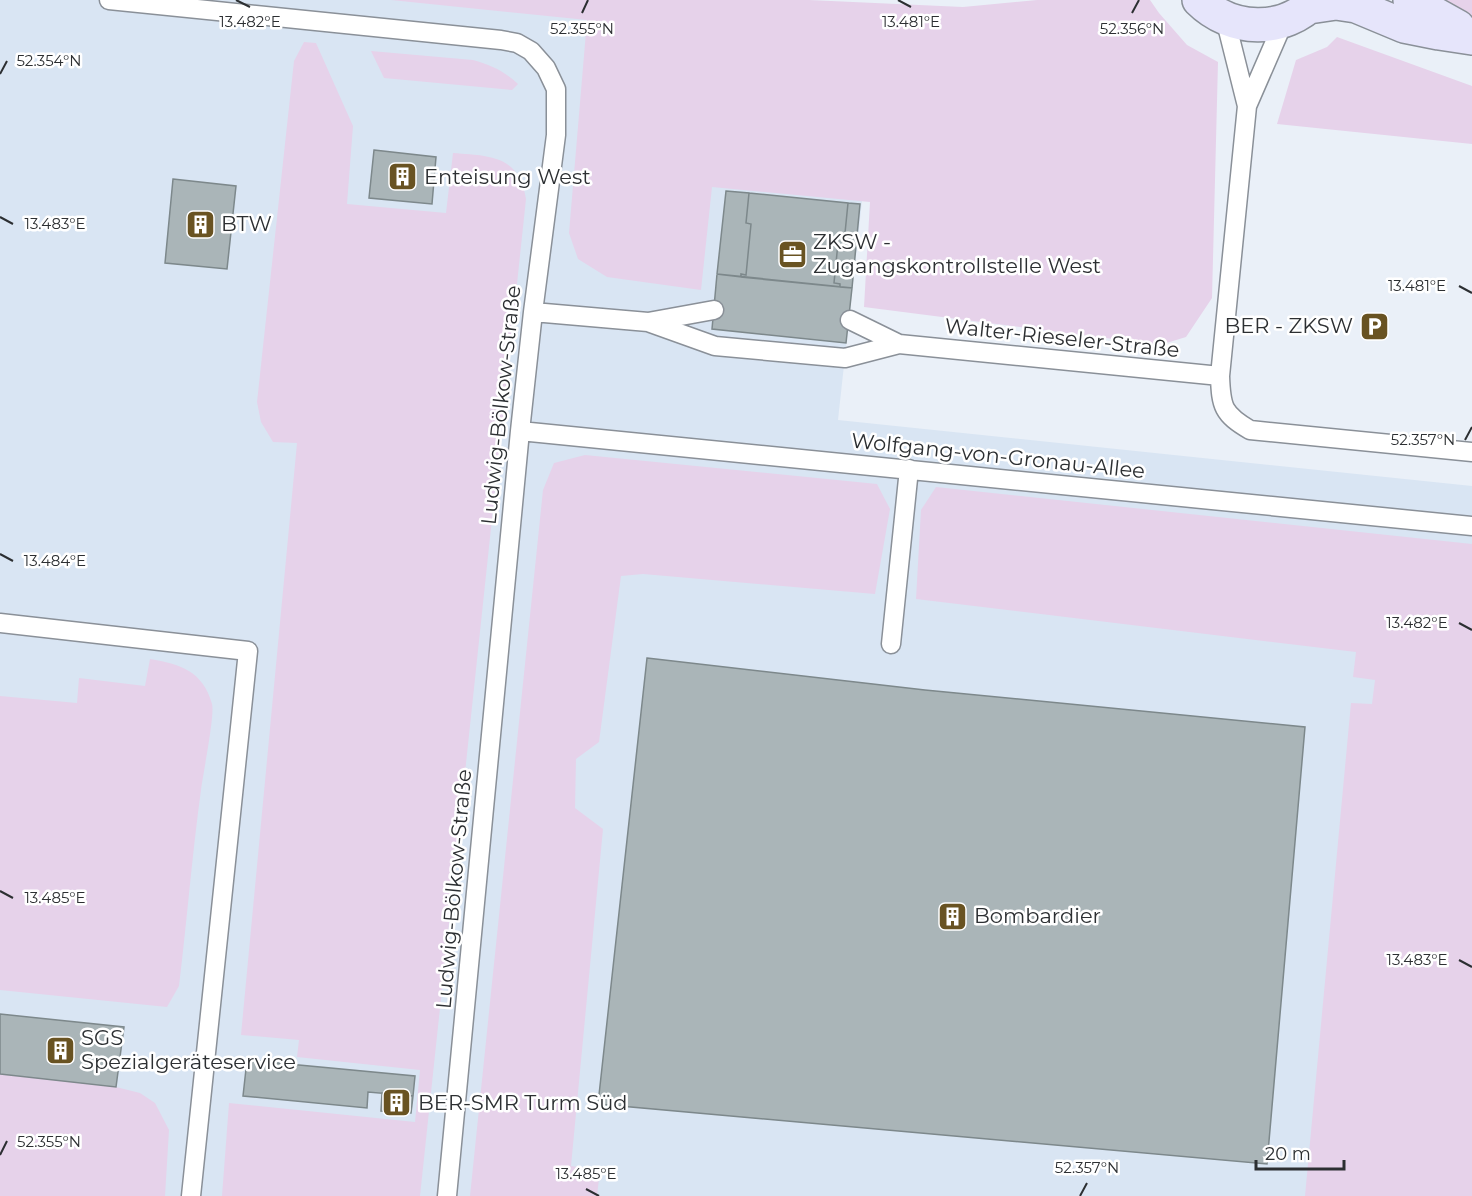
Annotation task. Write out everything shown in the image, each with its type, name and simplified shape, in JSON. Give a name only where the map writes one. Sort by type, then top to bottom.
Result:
[{"type":"street","points":[[1410,0],[1445,18],[1472,37]]},
{"type":"street","points":[[1212,9],[1244,24],[1264,25],[1303,9],[1336,3],[1356,6],[1404,26],[1472,37]]},
{"type":"lane","name":"Ludwig-Bölkow-Straße","points":[[109,0],[469,35],[517,43],[531,51],[546,68],[556,89],[556,135],[520,431],[447,1196]]},
{"type":"lane","points":[[1212,9],[1247,106]]},
{"type":"lane","points":[[1303,9],[1247,106],[1220,376],[1221,398],[1231,418],[1250,430],[1472,452]]},
{"type":"lane","name":"Walter-Rieseler-Straße","points":[[648,322],[714,310]]},
{"type":"lane","name":"Walter-Rieseler-Straße","points":[[533,312],[648,322],[715,346],[845,358],[899,344],[1220,376]]},
{"type":"lane","name":"Walter-Rieseler-Straße","points":[[850,320],[899,344]]},
{"type":"lane","name":"Wolfgang-von-Gronau-Allee","points":[[520,431],[1472,526]]},
{"type":"lane","points":[[891,644],[909,469]]},
{"type":"lane","points":[[0,623],[248,651],[191,1196]]},
{"type":"shaded area","points":[[0,0],[511,0],[800,29],[862,201],[838,420],[1472,486],[1472,1196],[0,1196]]},
{"type":"shaded area","points":[[391,0],[809,0],[963,7],[1037,0],[1150,0],[1187,45],[1218,62],[1212,298],[1186,337],[1160,345],[864,307],[870,202],[712,187],[701,290],[607,277],[578,259],[569,233],[587,20]]},
{"type":"shaded area","points":[[1433,0],[1472,0],[1472,17]]},
{"type":"shaded area","points":[[1337,37],[1472,86],[1472,144],[1277,124],[1296,60],[1327,47]]},
{"type":"shaded area","points":[[304,42],[316,43],[353,126],[347,204],[446,213],[453,153],[491,157],[510,166],[517,174],[526,199],[420,1196],[222,1196],[229,1103],[415,1122],[420,1070],[297,1057],[299,1040],[241,1035],[297,443],[273,442],[261,422],[257,402],[294,61]]},
{"type":"shaded area","points":[[371,51],[473,60],[497,69],[518,84],[512,90],[384,78]]},
{"type":"shaded area","points":[[585,455],[877,484],[890,509],[875,594],[643,574],[621,576],[599,742],[576,759],[575,808],[603,829],[571,1166],[600,1170],[597,1196],[470,1196],[543,490],[554,463]]},
{"type":"shaded area","points":[[936,487],[1472,544],[1472,1196],[1305,1196],[1351,703],[1372,704],[1375,680],[1353,677],[1356,652],[916,599],[921,510]]},
{"type":"shaded area","points":[[150,659],[189,671],[203,684],[212,704],[212,720],[198,814],[179,986],[167,1007],[0,990],[0,696],[77,703],[79,678],[145,686]]},
{"type":"shaded area","points":[[0,1074],[116,1087],[140,1093],[155,1103],[169,1130],[165,1196],[0,1196]]},
{"type":"building","name":"Enteisung West","points":[[374,150],[436,157],[432,204],[369,198]]},
{"type":"building","name":"BTW","points":[[173,179],[236,186],[227,269],[165,263]]},
{"type":"building","points":[[726,191],[749,193],[746,223],[751,224],[746,275],[741,274],[741,277],[717,274]]},
{"type":"building","name":"ZKSW - Zugangskontrollstelle West","points":[[749,193],[848,203],[845,233],[839,233],[834,283],[840,284],[840,287],[741,277],[741,274],[746,275],[751,224],[746,223]]},
{"type":"building","points":[[848,203],[860,204],[852,288],[840,287],[840,284],[834,283],[839,233],[845,233]]},
{"type":"building","points":[[717,274],[852,288],[846,343],[712,329]]},
{"type":"building","name":"Bombardier","points":[[647,658],[925,690],[1305,727],[1267,1164],[598,1104]]},
{"type":"building","name":"SGS Spezialgeräteservice","points":[[0,1014],[124,1027],[116,1087],[0,1074]]},
{"type":"building","points":[[247,1060],[415,1076],[413,1096],[368,1092],[367,1108],[243,1096]]},
{"type":"building","name":"BER-SMR Turm Süd","points":[[382,1093],[413,1096],[411,1113],[381,1111]]},
{"type":"place","name":"Enteisung West","points":[[403,177]]},
{"type":"place","name":"BTW","points":[[200,224]]},
{"type":"place","name":"ZKSW - Zugangskontrollstelle West","points":[[792,254]]},
{"type":"place","name":"BER - ZKSW","points":[[1374,326]]},
{"type":"place","name":"Bombardier","points":[[953,916]]},
{"type":"place","name":"SGS Spezialgeräteservice","points":[[60,1050]]},
{"type":"place","name":"BER-SMR Turm Süd","points":[[397,1103]]}]
